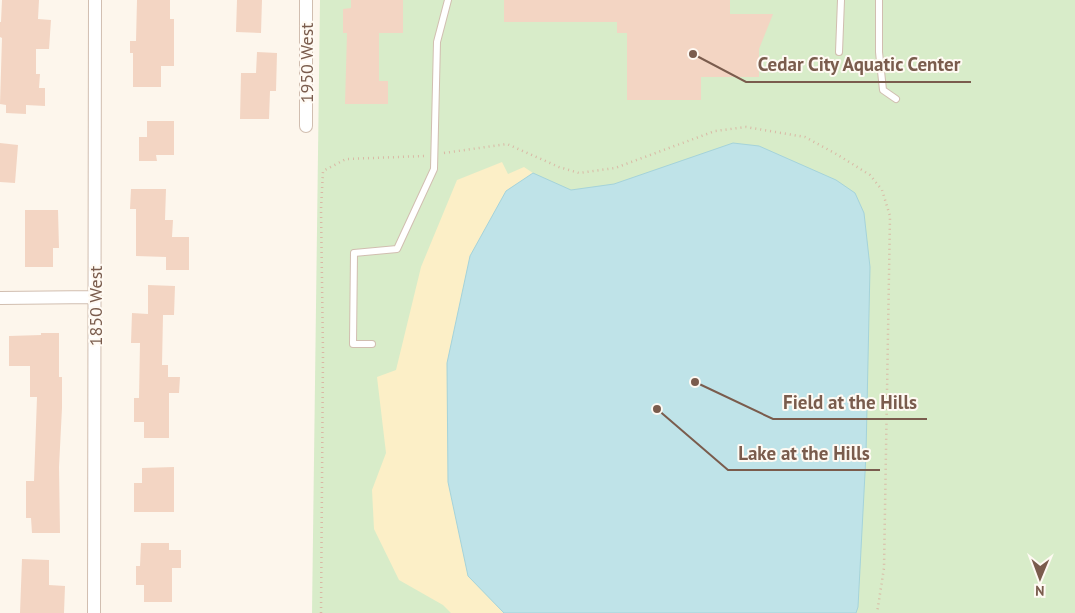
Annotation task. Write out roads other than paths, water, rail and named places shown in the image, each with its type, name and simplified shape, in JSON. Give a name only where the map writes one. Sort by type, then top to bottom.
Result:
[{"type":"street","name":"1850 West","points":[[94,613],[95,0]]},
{"type":"street","name":"1950 West","points":[[306,0],[306,126]]},
{"type":"street","points":[[0,298],[95,297]]},
{"type":"lane","points":[[372,344],[353,344],[354,253],[397,249],[434,169],[437,42],[448,0]]},
{"type":"lane","points":[[839,52],[841,0]]},
{"type":"lane","points":[[879,0],[879,52],[883,90],[896,99]]},
{"type":"water","points":[[733,143],[759,146],[836,180],[855,193],[864,213],[870,267],[866,454],[858,607],[856,613],[504,613],[468,576],[448,482],[447,363],[470,256],[506,191],[533,173],[571,190],[614,184]]},
{"type":"place","name":"Cedar City Aquatic Center","points":[[693,54]]},
{"type":"place","name":"Field at the Hills","points":[[695,382]]},
{"type":"place","name":"Lake at the Hills","points":[[657,409]]}]
